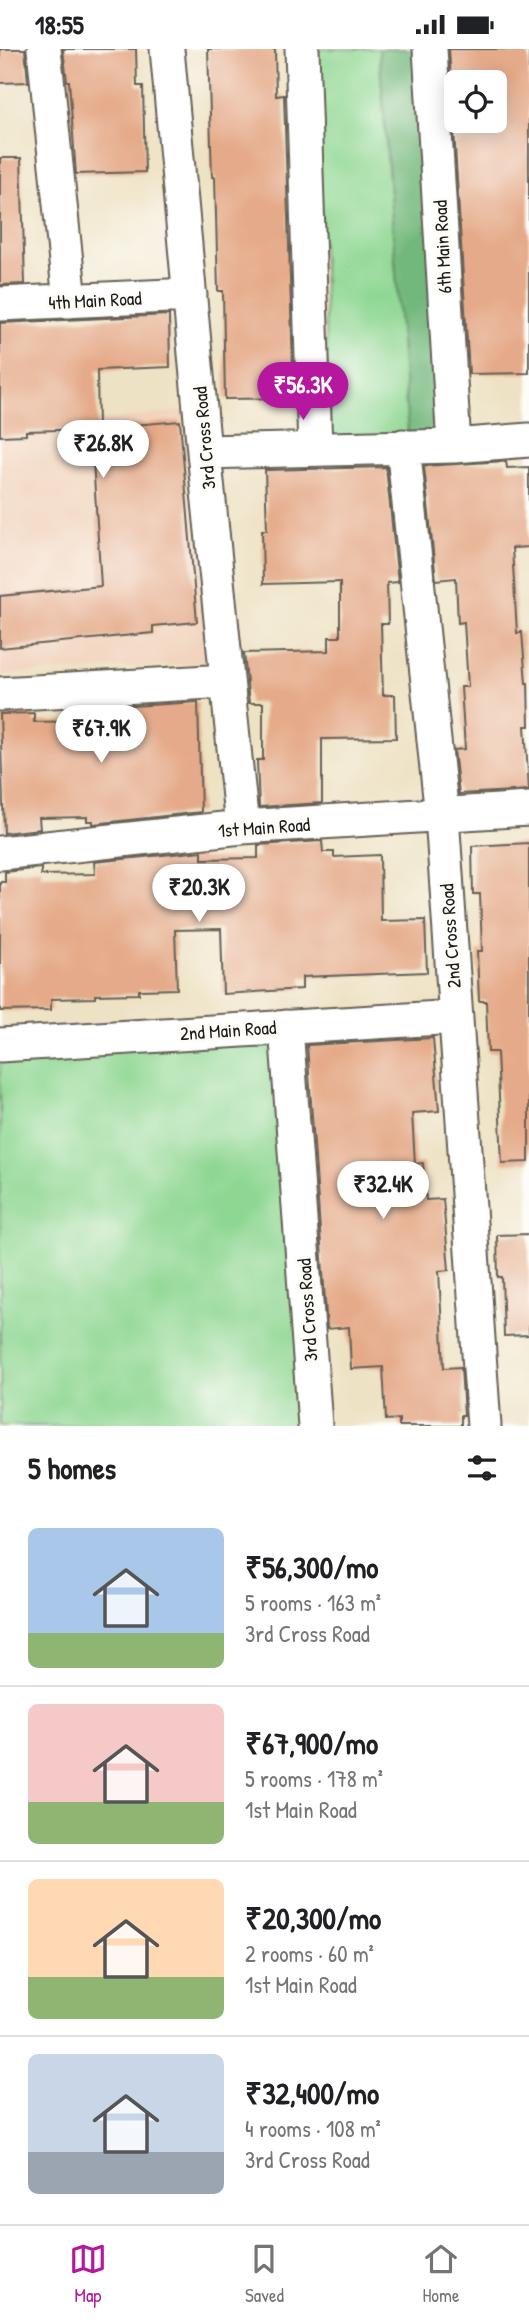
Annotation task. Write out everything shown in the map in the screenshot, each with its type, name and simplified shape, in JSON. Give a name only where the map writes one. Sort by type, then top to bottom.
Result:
[{"type":"street","points":[[44,49],[70,301]]},
{"type":"street","name":"3rd Cross Road","points":[[167,49],[242,827]]},
{"type":"street","points":[[302,49],[315,449]]},
{"type":"street","name":"6th Main Road","points":[[430,49],[454,446]]},
{"type":"street","name":"4th Main Road","points":[[0,304],[190,295]]},
{"type":"street","points":[[204,452],[454,446],[529,440]]},
{"type":"street","name":"2nd Cross Road","points":[[403,446],[442,816],[484,1426]]},
{"type":"street","points":[[0,694],[227,681]]},
{"type":"street","name":"1st Main Road","points":[[0,853],[242,827],[529,809]]},
{"type":"street","name":"2nd Main Road","points":[[0,1045],[456,1017]]},
{"type":"street","name":"3rd Cross Road","points":[[285,1027],[315,1426]]},
{"type":"shaded area","points":[[190,409],[214,663],[0,675],[0,436]]},
{"type":"green space","points":[[314,49],[428,49],[450,438],[330,439]]},
{"type":"green space","points":[[379,49],[423,49],[444,433],[408,433]]},
{"type":"green space","points":[[286,1027],[315,1426],[0,1426],[0,1045]]},
{"type":"building","points":[[0,49],[25,49],[28,82],[0,83]]},
{"type":"building","points":[[63,49],[136,49],[137,86],[143,86],[145,172],[76,174],[69,81]]},
{"type":"building","points":[[208,49],[275,49],[276,96],[284,95],[294,398],[225,399],[223,291],[218,291]]},
{"type":"building","points":[[449,49],[529,49],[529,373],[469,374],[454,133],[507,133],[507,70],[450,70]]},
{"type":"building","points":[[0,158],[21,158],[25,284],[0,285]]},
{"type":"building","points":[[169,315],[170,367],[97,370],[98,428],[180,421],[197,622],[153,626],[153,633],[0,648],[0,596],[101,586],[91,429],[26,431],[26,435],[0,436],[0,323]]},
{"type":"building","points":[[506,461],[507,468],[529,467],[529,547],[512,548],[517,633],[522,632],[528,683],[529,726],[525,726],[529,790],[459,794],[454,750],[465,749],[461,687],[468,687],[464,622],[458,623],[456,578],[436,580],[424,466]]},
{"type":"building","points":[[386,467],[398,582],[387,583],[388,624],[381,624],[383,695],[395,695],[396,738],[322,739],[322,803],[259,807],[257,760],[263,760],[263,703],[249,703],[244,653],[329,651],[329,637],[340,637],[340,582],[263,584],[262,530],[267,530],[265,470]]},
{"type":"building","points":[[198,702],[201,812],[93,824],[93,821],[87,821],[87,817],[39,818],[40,829],[4,833],[0,714],[34,713],[34,722],[84,721],[83,709]]},
{"type":"building","points":[[322,841],[323,852],[334,852],[334,857],[380,855],[381,921],[425,920],[427,972],[302,977],[302,989],[223,994],[221,929],[175,930],[177,989],[139,990],[139,994],[95,995],[95,998],[51,999],[51,1010],[0,1011],[0,882],[5,882],[5,872],[41,868],[41,875],[95,874],[94,862],[202,851],[202,859],[258,858],[258,845]]},
{"type":"building","points":[[529,843],[529,1162],[502,1163],[497,1052],[488,1052],[486,1001],[479,1001],[477,951],[482,951],[480,894],[473,894],[472,846]]},
{"type":"building","points":[[433,1038],[439,1111],[412,1113],[415,1164],[423,1163],[426,1200],[443,1199],[449,1270],[439,1271],[444,1368],[461,1367],[464,1415],[461,1415],[461,1426],[399,1426],[399,1419],[386,1420],[383,1367],[351,1369],[349,1327],[327,1329],[307,1045]]},
{"type":"building","points":[[529,1234],[529,1335],[504,1336],[497,1235]]}]
